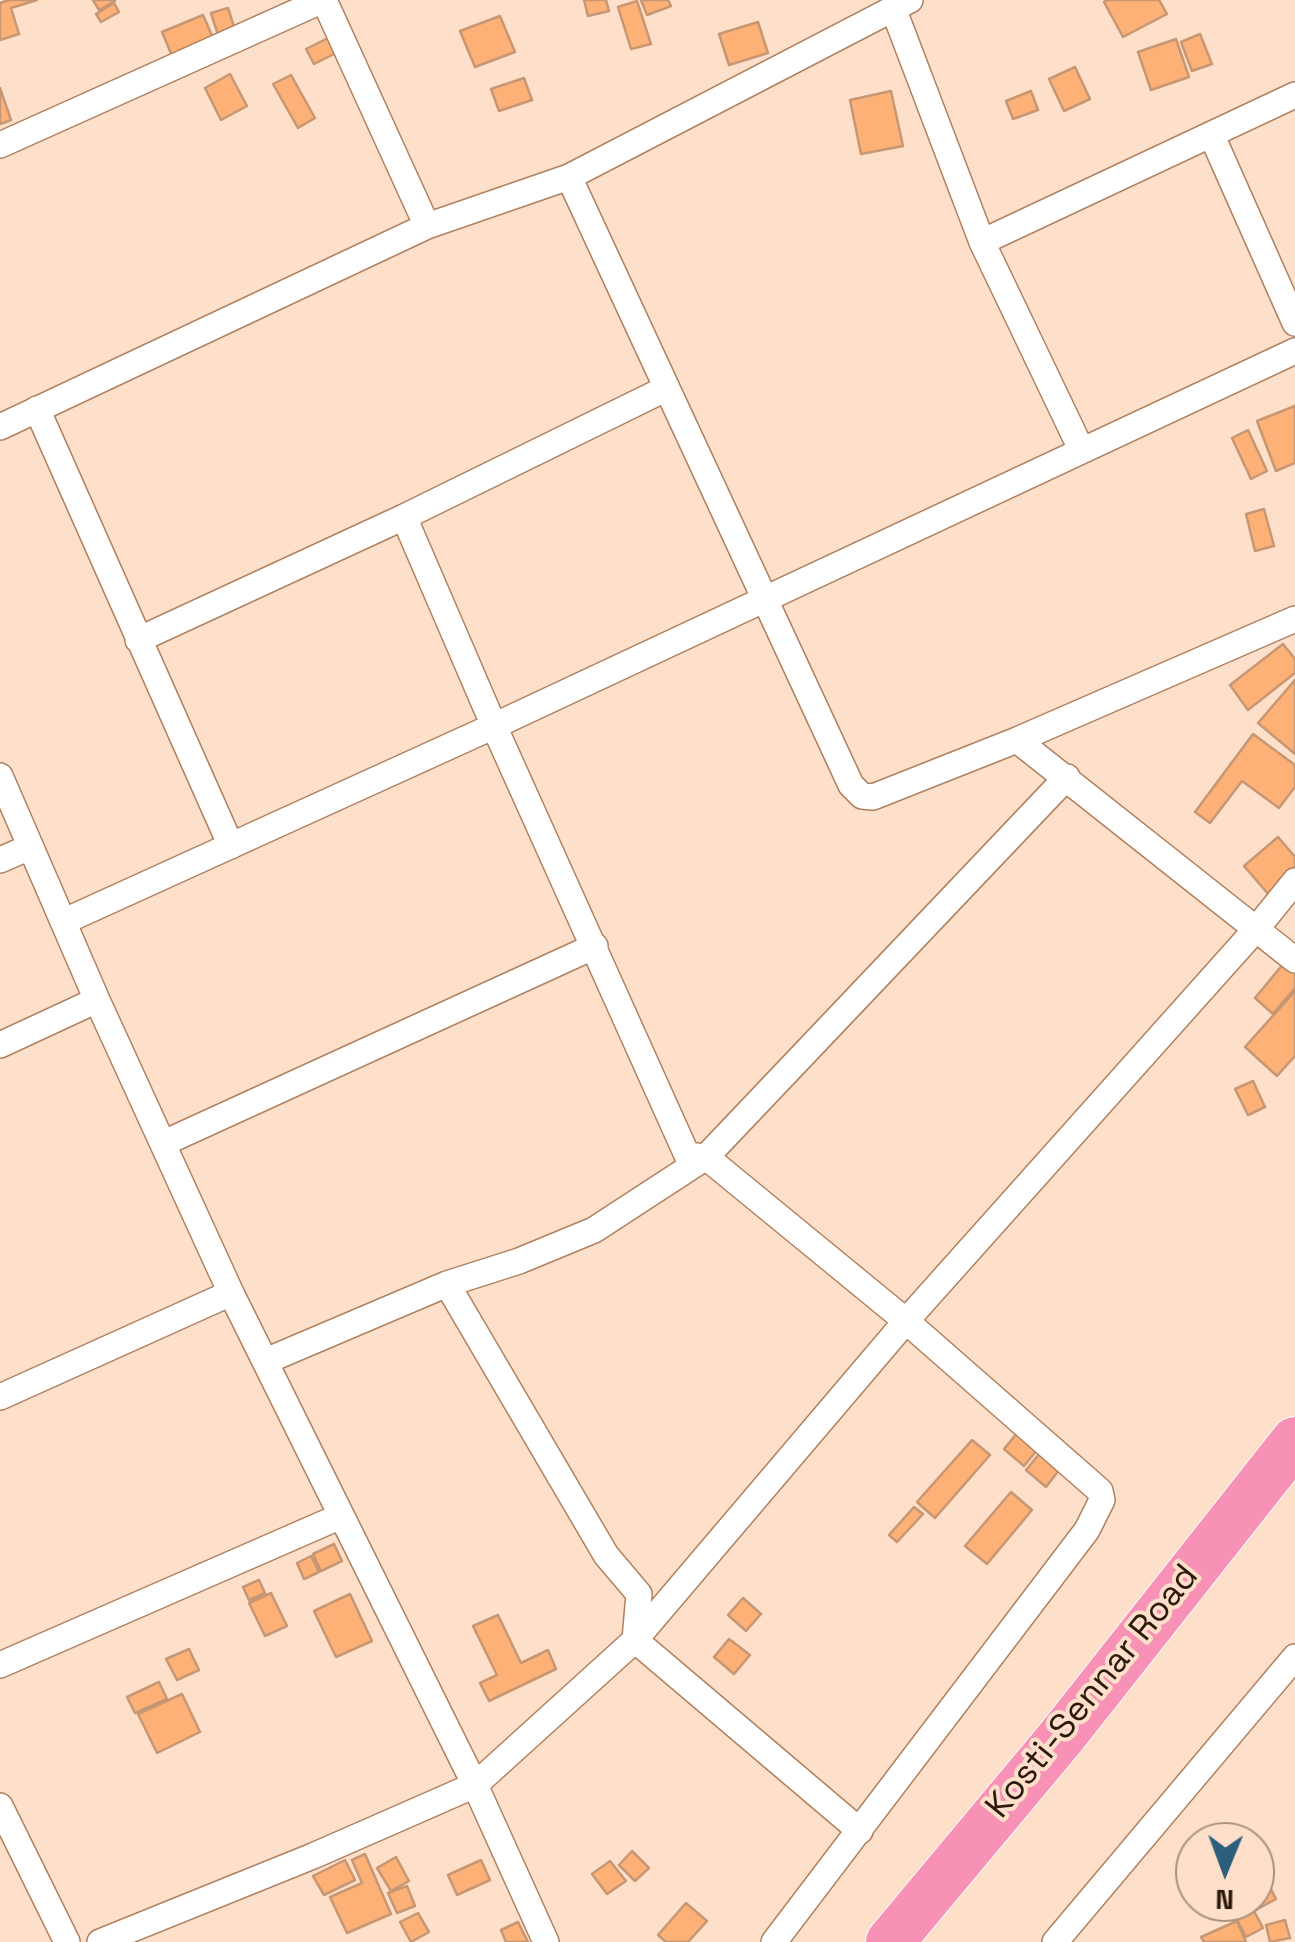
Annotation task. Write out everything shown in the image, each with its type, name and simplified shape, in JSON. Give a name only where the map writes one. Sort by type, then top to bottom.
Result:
[{"type":"highway","name":"Kosti-Sennar Road","points":[[890,1942],[1062,1736],[1295,1441]]},
{"type":"street","points":[[0,145],[323,0],[427,226]]},
{"type":"street","points":[[0,427],[427,226],[569,177],[902,4],[982,242],[1081,450]]},
{"type":"street","points":[[982,242],[1295,95]]},
{"type":"street","points":[[1212,136],[1295,322]]},
{"type":"street","points":[[569,177],[851,786],[862,796],[873,797],[1017,740],[1295,619]]},
{"type":"street","points":[[65,921],[494,726],[1295,350]]},
{"type":"street","points":[[138,640],[404,517],[667,388]]},
{"type":"street","points":[[38,410],[231,846]]},
{"type":"street","points":[[404,517],[687,1155],[706,1157],[906,1321],[1095,1484],[1102,1500],[1087,1530],[774,1942]]},
{"type":"street","points":[[1017,740],[1295,960]]},
{"type":"street","points":[[0,776],[231,1294],[476,1785],[546,1942]]},
{"type":"street","points":[[266,1362],[448,1284],[519,1262],[594,1230],[706,1157],[1066,777]]},
{"type":"street","points":[[0,860],[30,847]]},
{"type":"street","points":[[100,1942],[476,1785],[635,1640],[906,1321],[1295,882]]},
{"type":"street","points":[[164,1143],[595,946]]},
{"type":"street","points":[[0,1044],[97,1000]]},
{"type":"street","points":[[448,1284],[606,1555],[639,1594],[635,1640]]},
{"type":"street","points":[[0,1397],[231,1294]]},
{"type":"street","points":[[0,1664],[341,1516]]},
{"type":"street","points":[[635,1640],[860,1832]]},
{"type":"street","points":[[1055,1942],[1295,1657]]},
{"type":"street","points":[[0,1806],[67,1942]]},
{"type":"building","points":[[37,0],[11,8],[19,34],[0,40],[0,3]]},
{"type":"building","points":[[93,0],[114,0],[115,1],[99,10]]},
{"type":"building","points":[[584,0],[606,0],[609,11],[588,16]]},
{"type":"building","points":[[641,0],[668,0],[671,6],[647,15]]},
{"type":"building","points":[[1159,0],[1167,14],[1123,37],[1104,2]]},
{"type":"building","points":[[637,1],[651,44],[631,49],[618,7]]},
{"type":"building","points":[[114,3],[119,12],[101,22],[96,14]]},
{"type":"building","points":[[228,8],[235,30],[218,35],[211,13]]},
{"type":"building","points":[[203,15],[213,38],[172,56],[162,32]]},
{"type":"building","points":[[500,16],[515,52],[475,67],[460,31]]},
{"type":"building","points":[[758,22],[768,53],[729,65],[719,34]]},
{"type":"building","points":[[1200,34],[1212,64],[1192,71],[1181,42]]},
{"type":"building","points":[[334,35],[342,50],[314,64],[306,49]]},
{"type":"building","points":[[1176,39],[1189,77],[1151,90],[1138,52]]},
{"type":"building","points":[[1075,67],[1090,99],[1064,111],[1049,79]]},
{"type":"building","points":[[230,74],[247,106],[221,120],[205,88]]},
{"type":"building","points":[[291,75],[315,118],[298,128],[273,84]]},
{"type":"building","points":[[524,78],[532,100],[499,111],[491,89]]},
{"type":"building","points":[[0,88],[11,120],[0,124]]},
{"type":"building","points":[[891,91],[903,146],[861,154],[850,100]]},
{"type":"building","points":[[1031,91],[1038,110],[1013,119],[1006,101]]},
{"type":"building","points":[[1295,406],[1295,463],[1276,471],[1257,421]]},
{"type":"building","points":[[1248,430],[1267,471],[1251,479],[1232,438]]},
{"type":"building","points":[[1264,509],[1274,546],[1255,551],[1246,514]]},
{"type":"building","points":[[1283,644],[1295,659],[1295,673],[1248,710],[1230,685]]},
{"type":"building","points":[[1295,680],[1295,754],[1258,723]]},
{"type":"building","points":[[1253,734],[1295,765],[1295,787],[1279,808],[1242,781],[1210,823],[1195,812]]},
{"type":"building","points":[[1278,837],[1295,857],[1295,874],[1270,896],[1244,866]]},
{"type":"building","points":[[1289,957],[1295,962],[1295,988],[1273,1014],[1255,998]]},
{"type":"building","points":[[1295,991],[1295,1056],[1277,1076],[1245,1047]]},
{"type":"building","points":[[1253,1081],[1265,1107],[1248,1115],[1235,1089]]},
{"type":"building","points":[[1017,1433],[1037,1450],[1024,1466],[1004,1449]]},
{"type":"building","points":[[972,1440],[990,1455],[935,1518],[917,1502]]},
{"type":"building","points":[[1040,1453],[1060,1469],[1046,1487],[1026,1470]]},
{"type":"building","points":[[1011,1492],[1032,1510],[987,1564],[965,1546]]},
{"type":"building","points":[[914,1507],[923,1514],[897,1542],[889,1535]]},
{"type":"building","points":[[334,1544],[342,1561],[321,1571],[313,1554]]},
{"type":"building","points":[[311,1556],[319,1572],[304,1579],[297,1563]]},
{"type":"building","points":[[259,1580],[265,1593],[249,1600],[243,1587]]},
{"type":"building","points":[[271,1593],[287,1626],[265,1636],[249,1603]]},
{"type":"building","points":[[350,1594],[372,1641],[336,1657],[314,1611]]},
{"type":"building","points":[[743,1598],[761,1614],[746,1631],[728,1615]]},
{"type":"building","points":[[498,1615],[521,1663],[548,1650],[556,1669],[489,1701],[480,1683],[497,1675],[473,1626]]},
{"type":"building","points":[[729,1639],[750,1655],[734,1674],[714,1657]]},
{"type":"building","points":[[189,1649],[199,1670],[177,1680],[166,1659]]},
{"type":"building","points":[[159,1682],[167,1699],[135,1713],[127,1697]]},
{"type":"building","points":[[182,1694],[200,1732],[157,1753],[138,1714]]},
{"type":"building","points":[[632,1851],[649,1868],[635,1881],[619,1865]]},
{"type":"building","points":[[365,1854],[391,1914],[347,1933],[330,1897],[362,1883],[352,1860]]},
{"type":"building","points":[[396,1857],[409,1881],[391,1891],[377,1868]]},
{"type":"building","points":[[345,1860],[355,1880],[324,1895],[313,1876]]},
{"type":"building","points":[[481,1860],[490,1880],[457,1895],[448,1875]]},
{"type":"building","points":[[610,1861],[626,1881],[607,1894],[592,1874]]},
{"type":"building","points":[[407,1886],[415,1906],[397,1913],[388,1893]]},
{"type":"building","points":[[686,1903],[707,1921],[688,1942],[666,1942],[658,1935]]},
{"type":"building","points":[[418,1913],[429,1932],[411,1942],[400,1922]]},
{"type":"building","points":[[1285,1920],[1290,1938],[1270,1942],[1266,1925]]},
{"type":"building","points":[[518,1922],[528,1942],[506,1942],[501,1930]]},
{"type":"building","points":[[1237,1922],[1246,1942],[1204,1942],[1201,1937]]},
{"type":"building","points":[[1238,1922],[1260,1922],[1263,1928],[1246,1937]]}]
